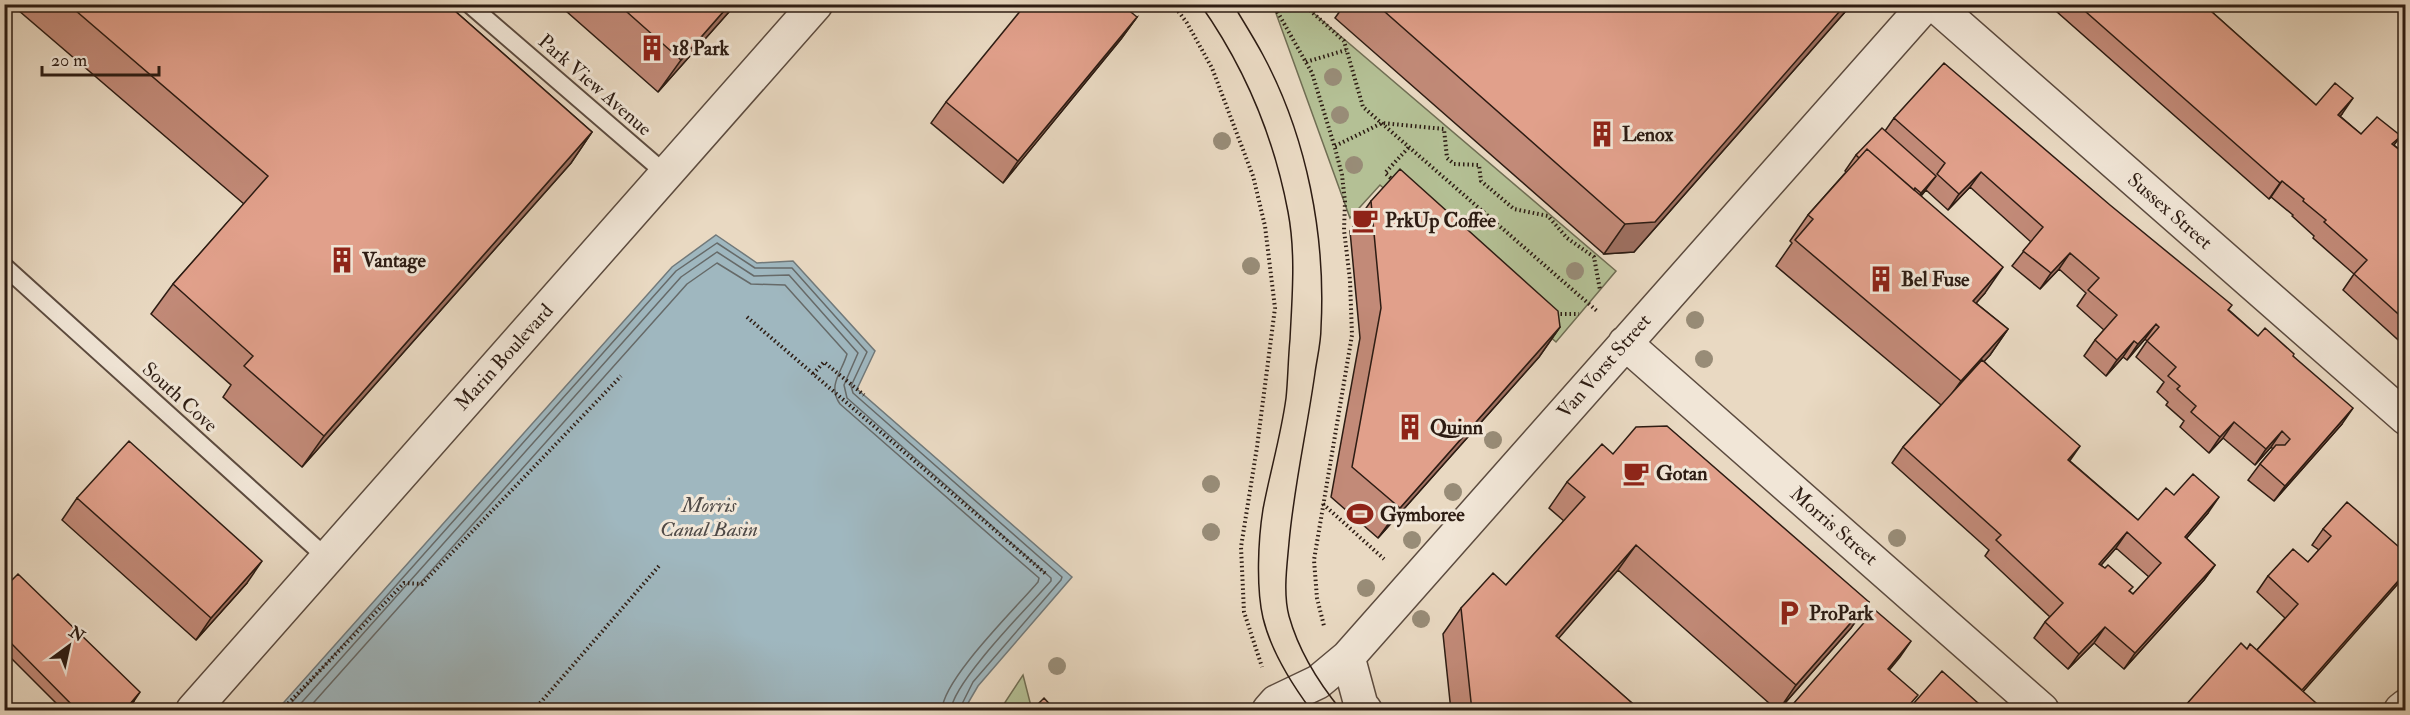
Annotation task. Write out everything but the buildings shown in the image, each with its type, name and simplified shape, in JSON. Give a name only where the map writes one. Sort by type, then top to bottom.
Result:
[{"type":"street","name":"Marin Boulevard","points":[[193,711],[816,4]]},
{"type":"street","name":"Van Vorst Street","points":[[1269,711],[1276,702],[1318,682],[1348,657],[1926,4]]},
{"type":"street","name":"Sussex Street","points":[[1934,4],[2406,418]]},
{"type":"street","name":"Morris Street","points":[[1625,342],[2042,711]]},
{"type":"street","points":[[1348,657],[1361,705],[1365,711]]},
{"type":"street","points":[[2401,711],[2406,706]]},
{"type":"lane","name":"Park View Avenue","points":[[469,4],[666,174]]},
{"type":"lane","name":"South Cove","points":[[4,266],[327,558]]},
{"type":"path","points":[[1173,4],[1187,23],[1212,68],[1253,176],[1265,226],[1275,308],[1241,547],[1244,612],[1262,667]]},
{"type":"path","points":[[1273,4],[1312,73],[1335,146],[1345,202],[1352,335],[1314,564],[1317,598],[1324,626]]},
{"type":"path","points":[[1303,4],[1344,41],[1363,107],[1597,311]]},
{"type":"path","points":[[1306,62],[1346,50]]},
{"type":"path","points":[[1335,146],[1382,123],[1444,129],[1447,158],[1454,164],[1479,165],[1481,181],[1514,209],[1548,216],[1567,238],[1594,257],[1600,290]]},
{"type":"path","points":[[1399,186],[1385,173],[1409,147]]},
{"type":"path","points":[[1547,314],[1579,314]]},
{"type":"path","points":[[747,317],[1046,574]]},
{"type":"path","points":[[813,374],[824,362],[864,395]]},
{"type":"path","points":[[282,711],[404,583],[422,584],[621,376]]},
{"type":"path","points":[[1323,504],[1384,559]]},
{"type":"path","points":[[534,711],[659,566]]},
{"type":"green space","points":[[1273,5],[1304,5],[1616,271],[1556,342],[1380,185],[1350,218]]},
{"type":"green space","points":[[1023,675],[1032,710],[1000,710]]},
{"type":"water","name":"Morris Canal Basin","points":[[716,235],[757,263],[793,261],[875,351],[857,389],[1072,577],[978,686],[964,710],[277,710],[672,267]]},
{"type":"tram line","points":[[1200,4],[1230,52],[1255,104],[1275,157],[1288,212],[1293,276],[1287,391],[1263,509],[1259,579],[1263,618],[1271,642],[1289,678],[1311,710]]},
{"type":"tram line","points":[[1233,4],[1263,55],[1291,119],[1302,153],[1316,223],[1322,293],[1321,334],[1291,522],[1286,598],[1293,629],[1304,654],[1317,677],[1341,710]]},
{"type":"place","name":"18 Park","points":[[652,48]]},
{"type":"place","name":"Lenox","points":[[1602,134]]},
{"type":"place","name":"PrkUp Coffee","points":[[1365,220]]},
{"type":"place","name":"Vantage","points":[[342,260]]},
{"type":"place","name":"Bel Fuse","points":[[1881,279]]},
{"type":"place","name":"Quinn","points":[[1410,427]]},
{"type":"place","name":"Gotan","points":[[1636,473]]},
{"type":"place","name":"Gymboree","points":[[1360,514]]},
{"type":"place","name":"ProPark","points":[[1789,613]]}]
